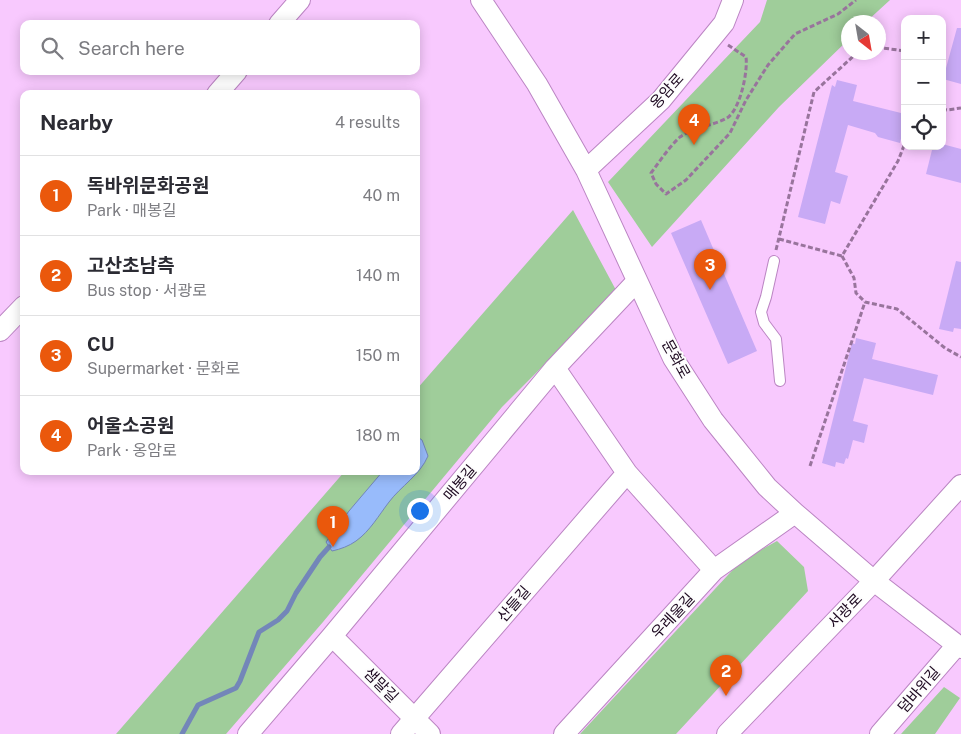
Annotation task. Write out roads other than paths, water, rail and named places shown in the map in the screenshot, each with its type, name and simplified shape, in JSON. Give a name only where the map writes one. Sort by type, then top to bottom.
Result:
[{"type":"street","points":[[282,20],[300,0]]},
{"type":"street","name":"문화로","points":[[481,0],[537,84],[586,170],[673,358],[713,420],[767,487],[795,513],[874,581],[959,647]]},
{"type":"street","name":"옹암로","points":[[586,170],[661,100],[724,23],[734,0]]},
{"type":"street","points":[[220,90],[234,75]]},
{"type":"street","name":"매봉길","points":[[248,734],[555,368],[637,282]]},
{"type":"street","points":[[0,331],[20,310]]},
{"type":"street","points":[[555,368],[628,473],[714,570]]},
{"type":"street","name":"산들길","points":[[401,734],[628,473]]},
{"type":"street","name":"서광로","points":[[727,734],[874,581],[961,485]]},
{"type":"street","name":"우레울길","points":[[564,734],[714,570],[795,513]]},
{"type":"street","name":"샘말길","points":[[332,636],[430,734]]},
{"type":"street","name":"덤바위길","points":[[880,734],[959,647]]},
{"type":"lane","points":[[774,261],[761,312],[764,323],[776,339],[780,381]]},
{"type":"water","points":[[420,439],[428,456],[420,469]]},
{"type":"water","points":[[380,475],[415,475],[394,496],[361,537],[348,546],[332,551],[326,542]]},
{"type":"waterway","points":[[182,734],[198,705],[236,688],[259,632],[278,620],[287,611],[296,593],[329,547]]},
{"type":"place","name":"어울소공원","points":[[694,145]]},
{"type":"place","name":"CU","points":[[710,290]]},
{"type":"place","name":"독바위문화공원","points":[[333,547]]},
{"type":"place","name":"고산초남측","points":[[726,696]]}]
